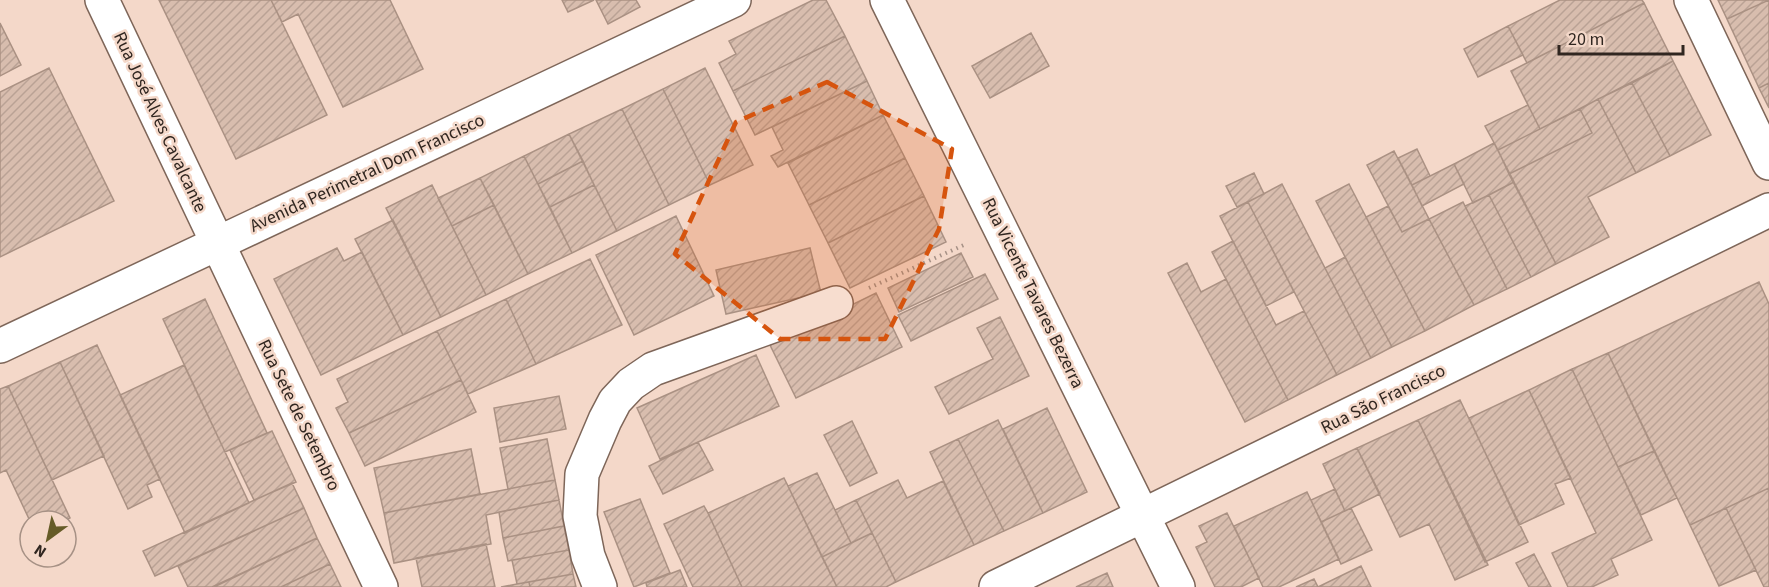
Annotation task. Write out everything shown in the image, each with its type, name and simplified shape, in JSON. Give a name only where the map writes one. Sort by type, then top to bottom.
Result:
[{"type":"street","name":"Rua José Alves Cavalcante","points":[[102,0],[217,244]]},
{"type":"street","name":"Avenida Perimetral Dom Francisco","points":[[0,346],[734,0]]},
{"type":"street","name":"Rua Vicente Tavares Bezerra","points":[[887,0],[1178,587]]},
{"type":"street","points":[[1691,0],[1769,163]]},
{"type":"street","name":"Rua São Francisco","points":[[996,587],[1769,210]]},
{"type":"street","name":"Rua Sete de Setembro","points":[[217,244],[381,587]]},
{"type":"street","points":[[600,587],[588,556],[580,516],[582,474],[615,401],[631,384],[653,369],[836,303]]},
{"type":"path","points":[[836,303],[1002,228]]},
{"type":"highlighted area","points":[[827,82],[952,149],[939,229],[885,339],[780,339],[675,254],[736,122]]},
{"type":"building","points":[[159,0],[271,0],[327,115],[236,159]]},
{"type":"building","points":[[271,0],[390,0],[423,69],[343,107],[298,14],[282,22]]},
{"type":"building","points":[[562,0],[594,0],[568,12]]},
{"type":"building","points":[[596,0],[636,0],[640,7],[608,24]]},
{"type":"building","points":[[813,0],[826,0],[845,36],[733,91],[719,63],[736,54],[729,41]]},
{"type":"building","points":[[1560,0],[1642,0],[1644,3],[1527,63],[1508,26]]},
{"type":"building","points":[[1718,0],[1769,0],[1727,19]]},
{"type":"building","points":[[1769,0],[1769,83],[1759,88],[1727,19]]},
{"type":"building","points":[[1644,3],[1673,61],[1540,129],[1511,71]]},
{"type":"building","points":[[0,23],[21,65],[0,76]]},
{"type":"building","points":[[1508,26],[1523,55],[1478,77],[1464,49]]},
{"type":"building","points":[[1031,33],[1049,66],[990,98],[972,66]]},
{"type":"building","points":[[845,36],[867,81],[755,135],[733,91]]},
{"type":"building","points":[[1673,61],[1711,135],[1670,156],[1632,83]]},
{"type":"building","points":[[49,68],[114,201],[0,257],[0,92]]},
{"type":"building","points":[[705,68],[753,165],[710,185],[663,89]]},
{"type":"building","points":[[867,81],[883,115],[778,167],[771,156],[783,150],[772,127]]},
{"type":"building","points":[[1632,83],[1670,156],[1636,173],[1598,99]]},
{"type":"building","points":[[1769,83],[1769,108],[1759,88]]},
{"type":"building","points":[[663,89],[710,185],[669,205],[622,109]]},
{"type":"building","points":[[1598,99],[1636,173],[1588,197],[1609,237],[1556,264],[1509,174],[1592,133],[1580,109]]},
{"type":"building","points":[[1528,105],[1540,129],[1498,150],[1485,126]]},
{"type":"building","points":[[622,109],[669,205],[617,231],[569,134]]},
{"type":"building","points":[[1580,109],[1592,133],[1509,174],[1498,150]]},
{"type":"building","points":[[883,115],[905,158],[809,205],[788,163]]},
{"type":"building","points":[[569,134],[583,161],[538,184],[524,156]]},
{"type":"building","points":[[1494,143],[1514,182],[1473,203],[1454,164]]},
{"type":"building","points":[[1417,149],[1430,176],[1412,185],[1398,158]]},
{"type":"building","points":[[1394,151],[1429,219],[1402,232],[1367,165]]},
{"type":"building","points":[[524,156],[572,253],[528,274],[480,178]]},
{"type":"building","points":[[905,158],[924,196],[828,243],[809,205]]},
{"type":"building","points":[[583,161],[594,185],[550,207],[538,184]]},
{"type":"building","points":[[1454,164],[1464,184],[1422,206],[1412,185]]},
{"type":"building","points":[[1254,173],[1264,194],[1237,207],[1226,186]]},
{"type":"building","points":[[480,178],[494,205],[452,226],[438,198]]},
{"type":"building","points":[[1514,182],[1556,264],[1531,277],[1489,195]]},
{"type":"building","points":[[1282,184],[1371,358],[1337,375],[1248,202]]},
{"type":"building","points":[[1349,184],[1425,331],[1392,347],[1316,201]]},
{"type":"building","points":[[432,185],[486,295],[441,317],[386,208]]},
{"type":"building","points":[[594,185],[617,231],[572,253],[550,207]]},
{"type":"building","points":[[1489,195],[1531,277],[1507,289],[1465,206]]},
{"type":"building","points":[[924,196],[946,242],[850,288],[828,243]]},
{"type":"building","points":[[1248,202],[1294,292],[1266,306],[1220,216]]},
{"type":"building","points":[[1463,202],[1507,289],[1474,305],[1429,219]]},
{"type":"building","points":[[494,205],[528,274],[486,295],[452,226]]},
{"type":"building","points":[[1388,206],[1402,232],[1429,219],[1474,305],[1425,331],[1366,217]]},
{"type":"building","points":[[676,216],[714,296],[634,335],[596,255]]},
{"type":"building","points":[[393,220],[441,317],[403,335],[355,239]]},
{"type":"building","points":[[1233,241],[1276,325],[1304,311],[1337,375],[1288,400],[1212,252]]},
{"type":"building","points":[[337,248],[344,261],[362,252],[403,335],[321,375],[274,279]]},
{"type":"building","points":[[810,248],[821,293],[726,314],[716,270]]},
{"type":"building","points":[[961,253],[973,277],[899,312],[888,288]]},
{"type":"building","points":[[1345,257],[1392,347],[1371,358],[1325,268]]},
{"type":"building","points":[[590,259],[622,325],[536,364],[506,299]]},
{"type":"building","points":[[1187,263],[1201,292],[1226,279],[1288,400],[1245,422],[1168,273]]},
{"type":"building","points":[[985,274],[998,299],[911,341],[898,315]]},
{"type":"building","points":[[1759,282],[1769,304],[1769,488],[1690,525],[1608,353]]},
{"type":"building","points":[[876,293],[902,347],[796,398],[770,345]]},
{"type":"building","points":[[205,299],[267,433],[225,452],[163,319]]},
{"type":"building","points":[[506,299],[536,364],[468,394],[437,331]]},
{"type":"building","points":[[1000,317],[1029,376],[949,414],[935,387],[993,359],[977,328]]},
{"type":"building","points":[[437,331],[461,380],[349,433],[336,408],[348,402],[337,379]]},
{"type":"building","points":[[97,345],[160,479],[147,485],[152,497],[128,509],[60,362]]},
{"type":"building","points":[[1608,353],[1654,451],[1618,467],[1572,369]]},
{"type":"building","points":[[756,355],[779,406],[660,459],[637,408]]},
{"type":"building","points":[[60,362],[104,456],[52,480],[8,386]]},
{"type":"building","points":[[184,365],[249,503],[185,533],[120,395]]},
{"type":"building","points":[[1572,369],[1652,540],[1611,559],[1618,575],[1592,587],[1568,587],[1552,553],[1596,533],[1529,390]]},
{"type":"building","points":[[461,380],[476,412],[365,466],[349,433]]},
{"type":"building","points":[[8,386],[66,509],[24,509],[6,470],[0,473],[0,389]]},
{"type":"building","points":[[1529,390],[1571,478],[1555,484],[1564,504],[1519,525],[1469,418]]},
{"type":"building","points":[[559,396],[566,429],[500,442],[494,408]]},
{"type":"building","points":[[1460,400],[1528,542],[1485,562],[1418,420]]},
{"type":"building","points":[[1047,408],[1087,492],[1043,513],[1003,429]]},
{"type":"building","points":[[998,420],[1043,513],[1004,531],[958,439]]},
{"type":"building","points":[[1418,420],[1488,565],[1455,580],[1429,524],[1400,537],[1357,448]]},
{"type":"building","points":[[852,421],[877,473],[850,486],[824,435]]},
{"type":"building","points":[[272,431],[296,482],[254,500],[230,450]]},
{"type":"building","points":[[547,439],[555,480],[508,489],[500,448]]},
{"type":"building","points":[[958,439],[1004,531],[974,545],[930,452]]},
{"type":"building","points":[[698,442],[713,470],[663,494],[649,466]]},
{"type":"building","points":[[1357,448],[1380,494],[1345,511],[1323,464]]},
{"type":"building","points":[[471,449],[480,494],[384,513],[374,468]]},
{"type":"building","points":[[1654,451],[1677,498],[1641,515],[1618,467]]},
{"type":"building","points":[[817,473],[851,543],[822,557],[788,486]]},
{"type":"building","points":[[784,478],[837,587],[742,587],[708,513]]},
{"type":"building","points":[[555,480],[559,500],[486,515],[491,544],[394,563],[384,513]]},
{"type":"building","points":[[898,480],[907,498],[943,481],[974,545],[896,582],[856,500]]},
{"type":"building","points":[[292,483],[304,508],[155,576],[143,551]]},
{"type":"building","points":[[1769,488],[1769,587],[1764,587],[1726,508]]},
{"type":"building","points":[[1335,489],[1345,511],[1321,522],[1311,500]]},
{"type":"building","points":[[1307,492],[1339,559],[1279,587],[1263,587],[1234,526]]},
{"type":"building","points":[[640,499],[670,573],[634,587],[604,512]]},
{"type":"building","points":[[559,500],[564,526],[503,538],[499,512]]},
{"type":"building","points":[[856,500],[872,533],[851,543],[835,510]]},
{"type":"building","points":[[704,506],[742,587],[693,587],[664,524]]},
{"type":"building","points":[[304,508],[317,538],[212,587],[188,587],[178,566]]},
{"type":"building","points":[[1351,508],[1372,550],[1341,564],[1321,522]]},
{"type":"building","points":[[1726,508],[1756,570],[1719,586],[1690,525]]},
{"type":"building","points":[[1227,513],[1259,578],[1241,587],[1215,587],[1196,547],[1207,542],[1199,526]]},
{"type":"building","points":[[564,526],[569,550],[508,561],[503,538]]},
{"type":"building","points":[[872,533],[896,582],[886,587],[837,587],[822,557]]},
{"type":"building","points":[[317,538],[330,564],[281,587],[214,587]]},
{"type":"building","points":[[486,544],[495,587],[422,587],[416,558]]},
{"type":"building","points":[[569,550],[573,574],[517,584],[512,560]]},
{"type":"building","points":[[1534,554],[1551,587],[1529,587],[1516,563]]},
{"type":"building","points":[[330,564],[341,587],[281,587]]},
{"type":"building","points":[[1361,566],[1371,587],[1318,587]]},
{"type":"building","points":[[680,570],[687,587],[647,587],[646,583]]},
{"type":"building","points":[[1107,573],[1113,587],[1076,587]]},
{"type":"building","points":[[573,574],[576,587],[530,587],[529,582]]},
{"type":"building","points":[[1314,579],[1318,587],[1296,587]]},
{"type":"building","points":[[529,582],[530,587],[501,587],[517,584]]}]
